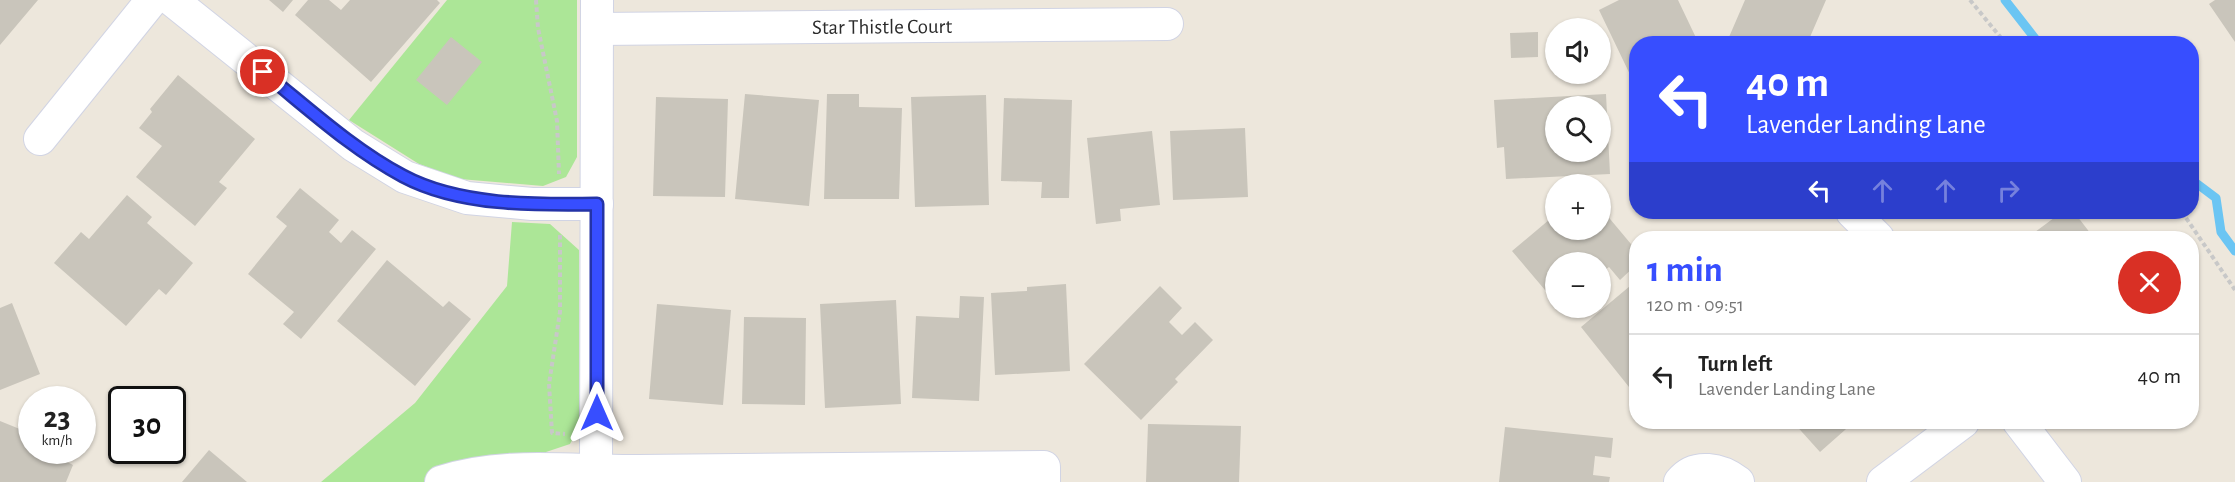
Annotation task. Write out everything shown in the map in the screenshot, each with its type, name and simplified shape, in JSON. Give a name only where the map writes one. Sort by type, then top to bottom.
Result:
[{"type":"street","points":[[40,139],[152,0]]},
{"type":"street","points":[[172,0],[353,145],[405,177],[467,198],[532,204],[597,204]]},
{"type":"street","points":[[596,472],[597,15]]},
{"type":"street","name":"Star Thistle Court","points":[[597,15],[1167,24]]},
{"type":"street","points":[[1859,219],[1871,231]]},
{"type":"street","points":[[1883,482],[1954,429]]},
{"type":"street","points":[[2024,429],[2065,482]]},
{"type":"street","points":[[441,482],[461,475],[503,470],[596,472],[1044,467],[1044,482]]},
{"type":"street","points":[[1680,482],[1684,477],[1705,469],[1726,473],[1738,482]]},
{"type":"path","points":[[1970,0],[1999,36]]},
{"type":"path","points":[[2199,237],[2235,290]]},
{"type":"green space","points":[[447,0],[577,0],[577,157],[566,177],[543,186],[460,179],[419,164],[349,120]]},
{"type":"green space","points":[[512,222],[550,224],[579,250],[579,427],[570,444],[546,452],[545,482],[321,482],[415,403],[507,286]]},
{"type":"building","points":[[0,0],[38,0],[0,45]]},
{"type":"building","points":[[269,0],[293,0],[283,12]]},
{"type":"building","points":[[308,0],[329,0],[341,10],[350,0],[437,0],[440,3],[371,82],[295,15]]},
{"type":"building","points":[[1619,0],[1678,0],[1695,36],[1629,36],[1629,72],[1611,35],[1611,18],[1603,18],[1599,10]]},
{"type":"building","points":[[1745,0],[1826,0],[1810,36],[1729,36]]},
{"type":"building","points":[[2215,0],[2235,0],[2235,42],[2209,4]]},
{"type":"building","points":[[1538,32],[1538,57],[1511,58],[1510,33]]},
{"type":"building","points":[[451,37],[482,62],[447,105],[416,80]]},
{"type":"building","points":[[178,75],[255,139],[219,182],[227,188],[195,226],[136,177],[162,146],[139,128],[152,112],[150,109]]},
{"type":"building","points":[[745,94],[819,100],[809,206],[735,199]]},
{"type":"building","points":[[827,94],[859,94],[859,107],[902,108],[899,199],[824,199]]},
{"type":"building","points":[[1606,94],[1606,96],[1569,96]]},
{"type":"building","points":[[986,95],[989,205],[915,207],[911,97]]},
{"type":"building","points":[[656,97],[728,99],[725,197],[653,196]]},
{"type":"building","points":[[1545,97],[1545,162],[1609,162],[1610,174],[1545,174],[1545,177],[1506,179],[1504,147],[1497,148],[1494,100]]},
{"type":"building","points":[[1004,98],[1072,100],[1069,198],[1041,198],[1042,182],[1001,181]]},
{"type":"building","points":[[1245,128],[1248,197],[1173,200],[1170,131]]},
{"type":"building","points":[[1152,131],[1160,205],[1120,209],[1121,221],[1096,224],[1087,138]]},
{"type":"building","points":[[300,188],[339,220],[329,232],[341,243],[352,230],[376,249],[301,339],[283,324],[294,312],[248,274],[287,226],[276,217]]},
{"type":"building","points":[[127,195],[152,217],[147,223],[193,263],[166,295],[159,289],[126,326],[54,263],[81,232],[89,239]]},
{"type":"building","points":[[2053,219],[2079,219],[2089,231],[2036,231]]},
{"type":"building","points":[[1611,220],[1629,242],[1629,272],[1620,280],[1611,269],[1611,252],[1545,252],[1545,290],[1512,251],[1545,223],[1545,240],[1611,240]]},
{"type":"building","points":[[387,260],[443,307],[449,301],[471,319],[415,386],[337,321]]},
{"type":"building","points":[[1066,284],[1070,371],[995,375],[991,293],[1027,291],[1027,287]]},
{"type":"building","points":[[1160,286],[1182,308],[1169,322],[1182,335],[1195,322],[1213,340],[1175,379],[1178,382],[1141,420],[1084,364]]},
{"type":"building","points":[[1629,287],[1629,387],[1581,327],[1592,318],[1611,318],[1611,302]]},
{"type":"building","points":[[960,296],[984,297],[979,401],[912,398],[916,316],[959,318]]},
{"type":"building","points":[[896,300],[901,404],[825,408],[820,304]]},
{"type":"building","points":[[12,303],[40,374],[0,390],[0,308]]},
{"type":"building","points":[[657,304],[731,310],[723,405],[649,399]]},
{"type":"building","points":[[744,317],[806,318],[805,405],[742,404]]},
{"type":"building","points":[[0,421],[18,428],[18,464],[73,465],[66,482],[0,482]]},
{"type":"building","points":[[1148,424],[1241,426],[1239,482],[1146,482]]},
{"type":"building","points":[[1505,427],[1613,438],[1611,458],[1595,456],[1593,475],[1610,477],[1609,482],[1499,482]]},
{"type":"building","points":[[1799,429],[1846,429],[1820,452]]},
{"type":"building","points":[[209,450],[247,482],[182,482]]},
{"type":"waterway","points":[[2005,0],[2033,36]]},
{"type":"waterway","points":[[2199,185],[2216,198],[2221,232],[2235,251]]},
{"type":"route","points":[[263,72],[353,145],[405,177],[467,198],[532,204],[597,204],[597,413]]}]
